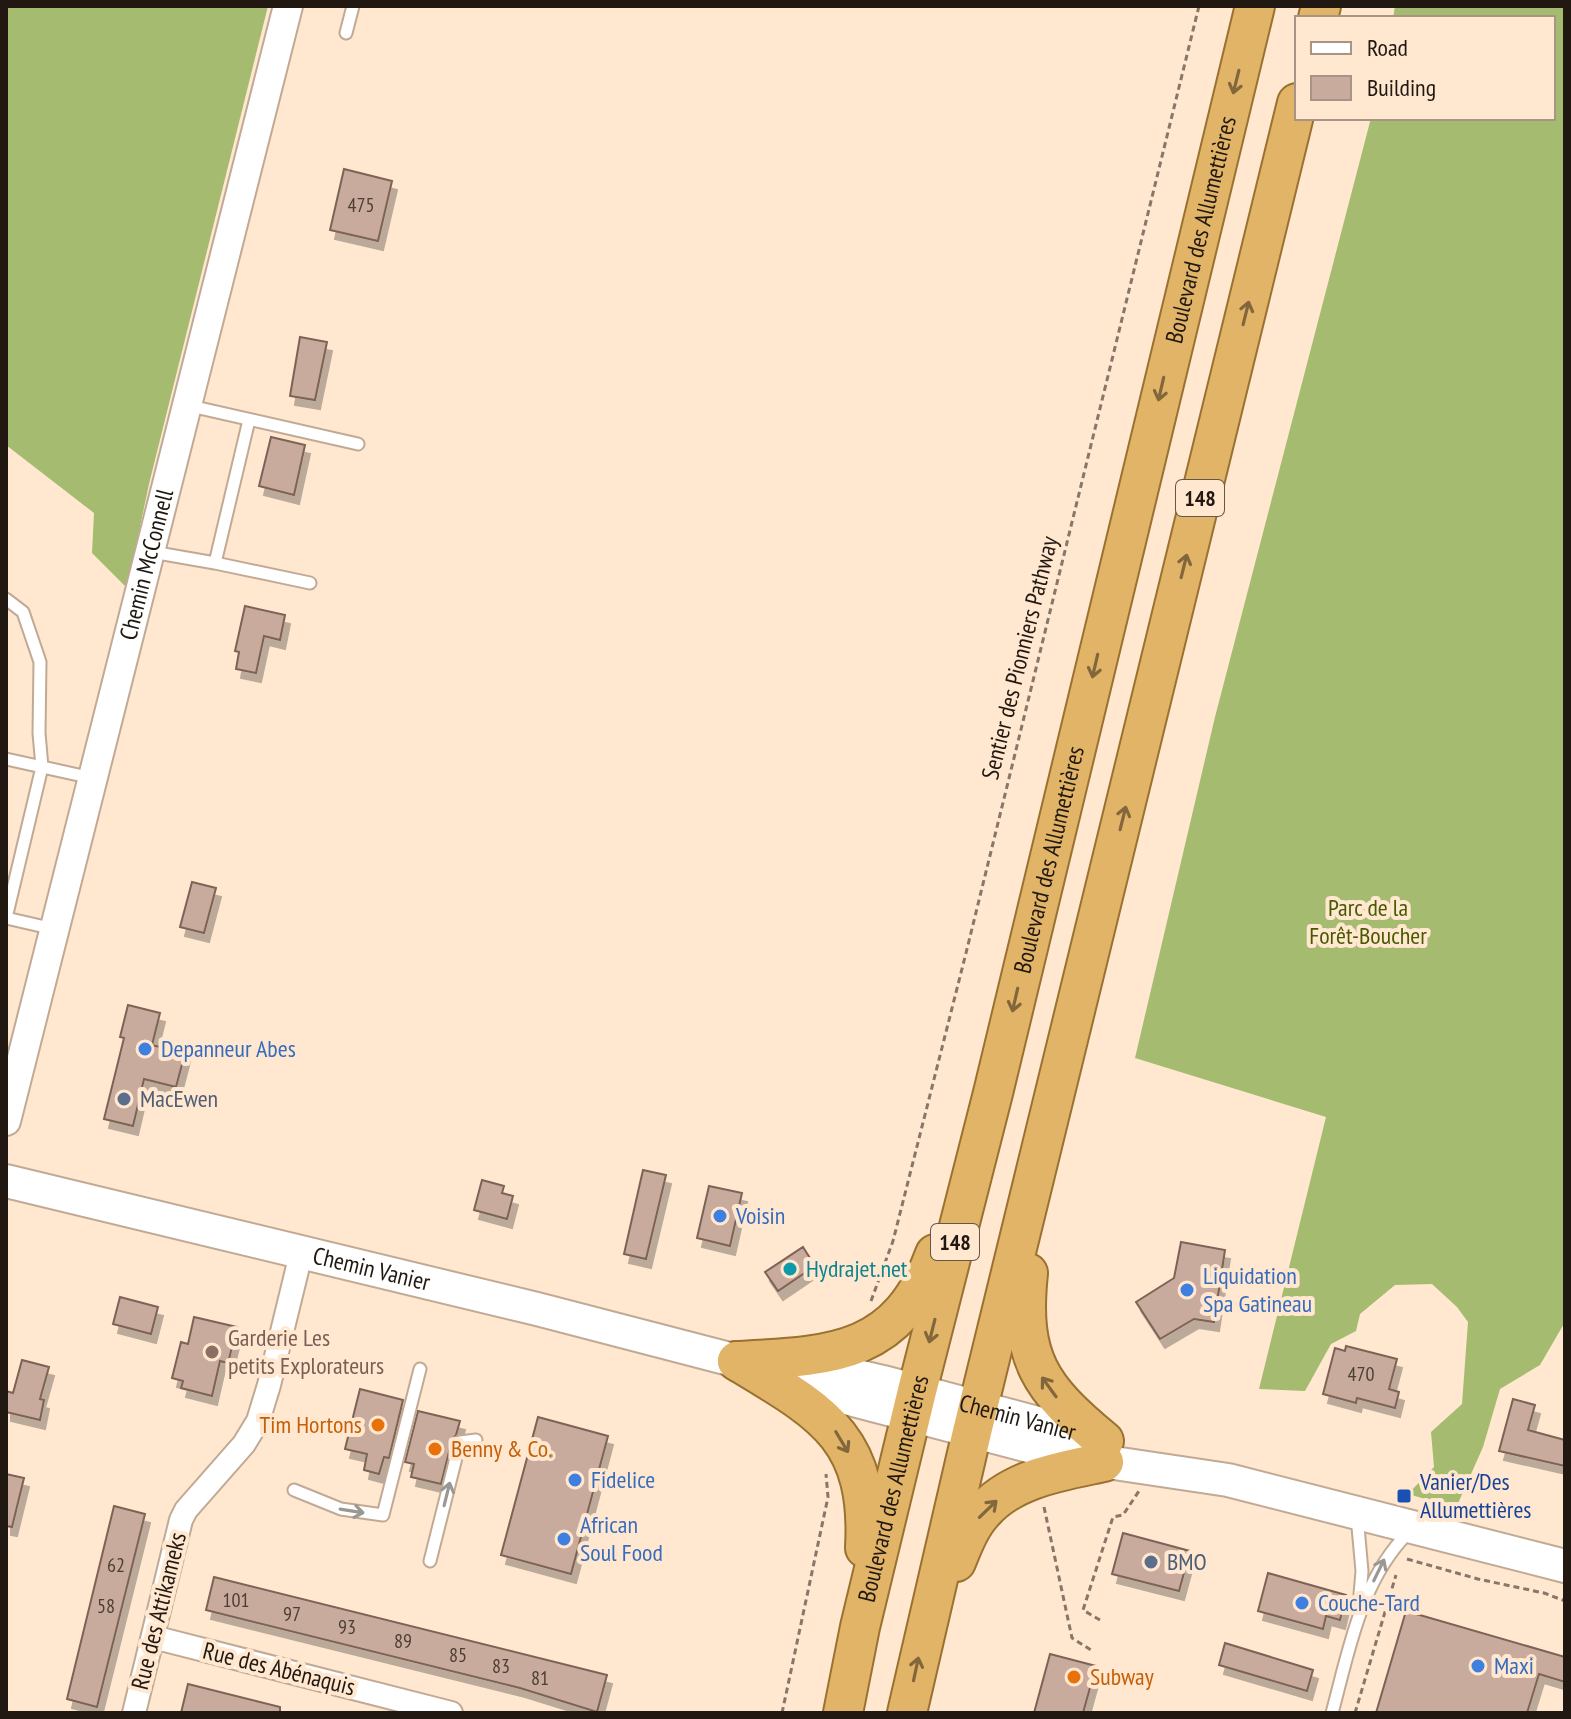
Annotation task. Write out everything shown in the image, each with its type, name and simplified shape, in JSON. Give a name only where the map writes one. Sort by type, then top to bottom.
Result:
[{"type":"highway","name":"Boulevard des Allumettières","points":[[843,1713],[860,1627],[993,1093],[1255,6]]},
{"type":"highway","name":"148","points":[[907,1713],[975,1419],[1295,111]]},
{"type":"highway","points":[[737,1361],[815,1357],[841,1350],[879,1333],[903,1312],[925,1279],[993,1093]]},
{"type":"highway","points":[[926,1626],[972,1526],[993,1502],[1045,1475],[1104,1451],[1053,1393],[1031,1354],[1026,1332],[1027,1276],[1049,1115]]},
{"type":"highway","points":[[737,1361],[809,1405],[834,1430],[860,1474],[866,1510],[860,1627]]},
{"type":"main road","name":"Chemin Vanier","points":[[6,1181],[537,1309],[737,1361],[812,1389],[914,1404],[975,1419],[1067,1456],[1104,1451],[1356,1513],[1410,1544],[1565,1566]]},
{"type":"street","name":"Chemin McConnell","points":[[6,1121],[288,6]]},
{"type":"street","name":"Rue des Attikameks","points":[[134,1713],[177,1533],[186,1510],[244,1444],[258,1421],[301,1254]]},
{"type":"street","name":"Rue des Abénaquis","points":[[153,1637],[451,1713]]},
{"type":"lane","points":[[346,33],[353,6]]},
{"type":"lane","points":[[186,405],[358,444]]},
{"type":"lane","points":[[215,563],[249,420]]},
{"type":"lane","points":[[149,551],[310,583]]},
{"type":"lane","points":[[6,599],[23,612],[40,662],[42,767],[6,918],[54,929]]},
{"type":"lane","points":[[6,759],[92,778]]},
{"type":"lane","points":[[294,1490],[341,1509],[383,1515],[420,1369]]},
{"type":"lane","points":[[430,1561],[460,1442],[476,1440]]},
{"type":"lane","points":[[1332,1713],[1357,1619],[1362,1571],[1356,1513]]},
{"type":"lane","points":[[1357,1619],[1389,1551],[1410,1544]]},
{"type":"path","name":"Sentier des Pionniers Pathway","points":[[869,1307],[893,1241],[1199,6]]},
{"type":"path","points":[[782,1713],[828,1497],[825,1471]]},
{"type":"path","points":[[1100,1620],[1083,1610],[1104,1544],[1113,1517],[1123,1515],[1142,1488]]},
{"type":"path","points":[[1044,1506],[1072,1638],[1091,1650]]},
{"type":"path","points":[[1402,1566],[1410,1544]]},
{"type":"path","points":[[1355,1713],[1397,1572]]},
{"type":"green space","points":[[6,6],[268,6],[149,484],[127,588],[92,553],[94,513],[6,445]]},
{"type":"green space","name":"Parc de la Forêt-Boucher","points":[[1395,6],[1565,6],[1565,1322],[1540,1365],[1500,1389],[1483,1447],[1456,1508],[1408,1494],[1434,1467],[1431,1432],[1462,1404],[1468,1322],[1432,1284],[1395,1285],[1360,1314],[1356,1331],[1331,1344],[1305,1391],[1259,1389],[1326,1117],[1135,1058],[1215,717],[1370,120],[1555,120],[1555,16],[1393,16]]},
{"type":"building","points":[[344,169],[392,181],[378,241],[330,230]]},
{"type":"building","points":[[300,337],[327,342],[315,400],[290,396]]},
{"type":"building","points":[[271,437],[305,445],[294,495],[259,486]]},
{"type":"building","points":[[245,606],[285,615],[280,640],[264,636],[256,673],[236,669],[239,652],[235,651]]},
{"type":"building","points":[[192,882],[216,888],[204,933],[180,927]]},
{"type":"building","name":"Depanneur Abes","points":[[128,1005],[160,1013],[152,1045],[185,1053],[176,1087],[144,1079],[133,1126],[104,1119],[124,1038],[120,1037]]},
{"type":"building","points":[[643,1170],[666,1175],[646,1259],[624,1254]]},
{"type":"building","points":[[482,1180],[504,1186],[502,1193],[513,1196],[507,1219],[474,1210]]},
{"type":"building","name":"Voisin","points":[[709,1186],[742,1193],[730,1246],[697,1238]]},
{"type":"building","name":"Liquidation Spa Gatineau","points":[[1181,1242],[1225,1250],[1214,1322],[1194,1319],[1160,1339],[1136,1302],[1174,1278]]},
{"type":"building","name":"Hydrajet.net","points":[[803,1247],[815,1266],[778,1291],[765,1272]]},
{"type":"building","points":[[120,1297],[158,1307],[151,1334],[113,1324]]},
{"type":"building","points":[[194,1317],[237,1327],[228,1363],[220,1361],[212,1396],[181,1388],[183,1381],[172,1378],[181,1342],[188,1344]]},
{"type":"building","points":[[1346,1346],[1397,1359],[1389,1389],[1399,1392],[1395,1408],[1357,1398],[1356,1403],[1323,1394],[1335,1348],[1345,1351]]},
{"type":"building","points":[[22,1360],[49,1367],[40,1399],[44,1400],[40,1420],[6,1412],[6,1391],[13,1393]]},
{"type":"building","name":"Tim Hortons","points":[[360,1389],[403,1400],[389,1458],[384,1457],[379,1474],[364,1470],[367,1454],[345,1449]]},
{"type":"building","points":[[1513,1399],[1535,1405],[1528,1430],[1565,1440],[1565,1466],[1499,1451]]},
{"type":"building","name":"Benny & Co.","points":[[418,1411],[460,1421],[441,1484],[411,1477],[414,1464],[405,1462]]},
{"type":"building","points":[[538,1417],[608,1436],[571,1574],[501,1555]]},
{"type":"building","points":[[6,1474],[24,1478],[12,1527],[6,1526]]},
{"type":"building","points":[[114,1506],[145,1514],[97,1707],[67,1699]]},
{"type":"building","name":"BMO","points":[[1123,1533],[1190,1551],[1179,1591],[1112,1574]]},
{"type":"building","name":"Couche-Tard","points":[[1268,1573],[1346,1595],[1340,1620],[1326,1616],[1323,1629],[1258,1611]]},
{"type":"building","points":[[214,1577],[607,1675],[597,1712],[520,1688],[206,1610]]},
{"type":"building","name":"Maxi","points":[[1406,1611],[1565,1657],[1565,1682],[1539,1674],[1527,1713],[1376,1713]]},
{"type":"building","name":"Couche-Tard","points":[[1225,1643],[1313,1670],[1307,1691],[1219,1665]]},
{"type":"building","points":[[1050,1654],[1096,1666],[1083,1713],[1034,1713]]},
{"type":"building","points":[[188,1684],[280,1707],[280,1713],[181,1713]]},
{"type":"place","name":"Depanneur Abes","points":[[145,1049]]},
{"type":"place","name":"MacEwen","points":[[124,1099]]},
{"type":"place","name":"Voisin","points":[[720,1216]]},
{"type":"place","name":"Hydrajet.net","points":[[790,1269]]},
{"type":"place","name":"Liquidation Spa Gatineau","points":[[1187,1290]]},
{"type":"place","name":"Garderie Les petits Explorateurs","points":[[212,1352]]},
{"type":"place","name":"Tim Hortons","points":[[378,1425]]},
{"type":"place","name":"Benny & Co.","points":[[435,1449]]},
{"type":"place","name":"Fidelice","points":[[575,1480]]},
{"type":"place","name":"Vanier/Des Allumettières","points":[[1404,1496]]},
{"type":"place","name":"African Soul Food","points":[[564,1539]]},
{"type":"place","name":"BMO","points":[[1151,1562]]},
{"type":"place","name":"Couche-Tard","points":[[1302,1603]]},
{"type":"place","name":"Maxi","points":[[1478,1666]]},
{"type":"place","name":"Subway","points":[[1074,1677]]}]
